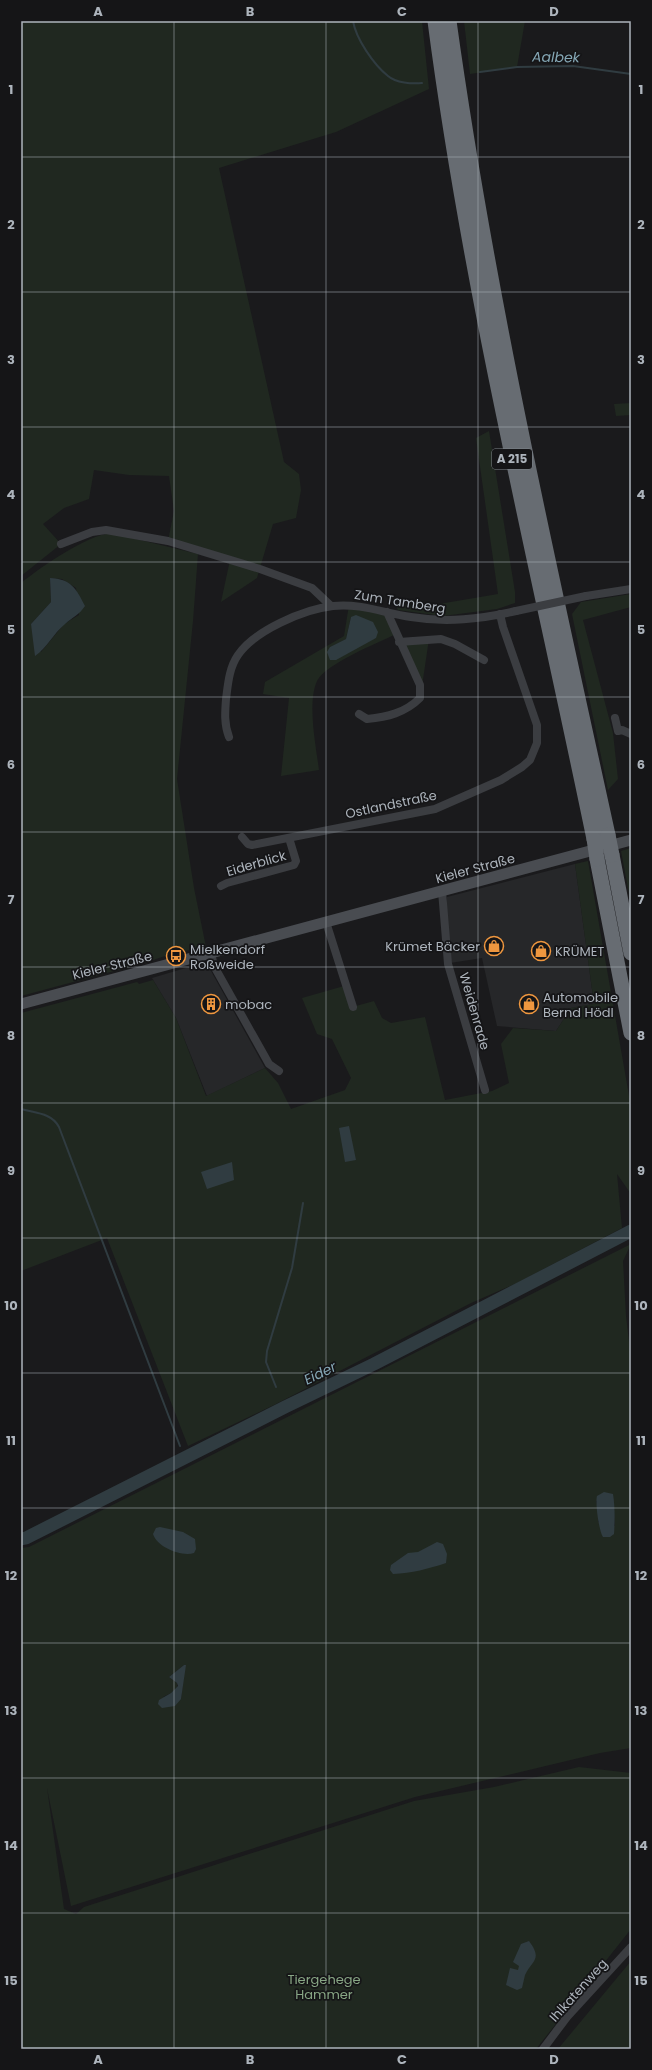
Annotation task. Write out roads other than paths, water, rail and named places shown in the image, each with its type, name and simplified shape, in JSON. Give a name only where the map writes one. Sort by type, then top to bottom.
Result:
[{"type":"highway","name":"A 215","points":[[435,21],[456,167],[490,352],[601,837],[612,855],[631,953]]},
{"type":"highway","name":"A 215","points":[[449,21],[472,171],[502,335],[601,837],[597,859],[631,1033]]},
{"type":"street","points":[[61,544],[92,532],[106,530],[168,541],[260,569],[312,588],[331,606]]},
{"type":"street","name":"Zum Tamberg","points":[[229,738],[225,718],[228,683],[231,669],[238,655],[248,644],[289,619],[308,611],[331,606],[349,605],[439,621],[464,620],[586,596],[631,589]]},
{"type":"street","points":[[359,714],[367,719],[381,718],[405,710],[420,698],[420,685],[399,642],[387,612]]},
{"type":"street","name":"Ostlandstraße","points":[[242,837],[248,844],[252,845],[434,809],[501,780],[522,767],[530,760],[537,743],[536,725],[502,627],[500,614]]},
{"type":"street","points":[[399,642],[441,638],[484,660]]},
{"type":"street","points":[[616,718],[618,731],[622,730],[631,734]]},
{"type":"street","name":"Eiderblick","points":[[221,886],[227,883],[294,865],[296,861],[289,838]]},
{"type":"street","name":"Kieler Straße","points":[[21,1004],[631,840]]},
{"type":"street","name":"Weidenrade","points":[[442,891],[448,964],[485,1090]]},
{"type":"street","points":[[326,922],[354,1007]]},
{"type":"street","points":[[210,953],[214,966],[269,1064],[279,1071]]},
{"type":"street","name":"Ihlkatenweg","points":[[543,2049],[567,2017],[631,1947]]},
{"type":"waterway","name":"Aalbek","points":[[353,21],[358,36],[366,51],[383,71],[391,78],[400,82],[422,83]]},
{"type":"waterway","name":"Aalbek","points":[[480,72],[517,67],[573,66],[631,74]]},
{"type":"waterway","points":[[21,1109],[48,1116],[56,1122],[59,1127],[180,1446]]},
{"type":"waterway","points":[[276,1387],[266,1362],[267,1351],[292,1268],[303,1203]]},
{"type":"waterway","name":"Eider","points":[[21,1539],[26,1538],[285,1407],[374,1364],[631,1231]]},
{"type":"place","name":"Krümet Bäcker","points":[[494,946]]},
{"type":"place","name":"KRÜMET","points":[[541,951]]},
{"type":"place","name":"Mielkendorf Roßweide","points":[[176,956]]},
{"type":"place","name":"mobac","points":[[211,1004]]},
{"type":"place","name":"Automobile Bernd Hödl","points":[[529,1004]]},
{"type":"park label","name":"Tiergehege Hammer","points":[[324,1986]]}]
